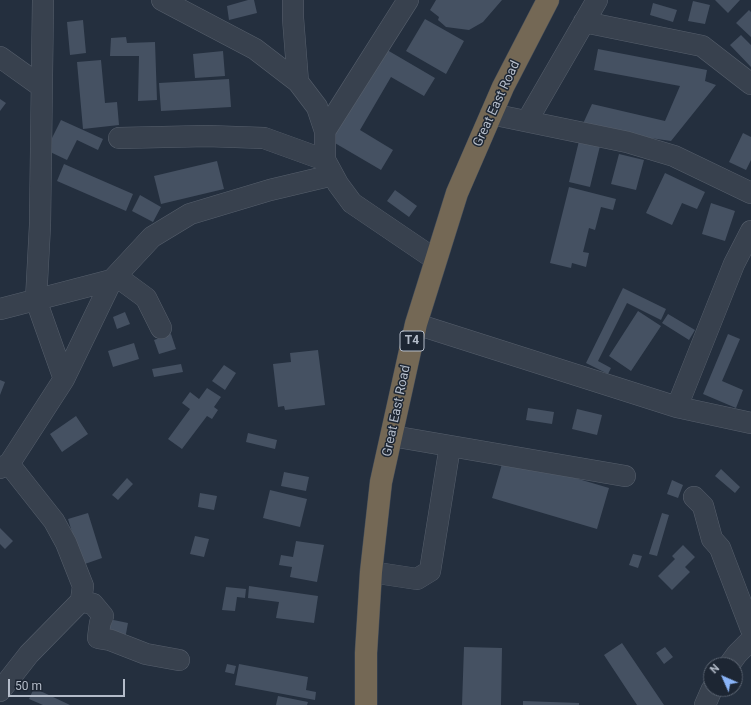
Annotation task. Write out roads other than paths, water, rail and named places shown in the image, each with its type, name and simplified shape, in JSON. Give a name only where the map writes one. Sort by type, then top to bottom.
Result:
[{"type":"highway","name":"Great East Road","points":[[366,705],[366,653],[371,572],[381,482],[416,324],[457,193],[503,86],[548,0]]},
{"type":"street","points":[[44,0],[40,225],[36,300],[64,379]]},
{"type":"street","points":[[162,0],[255,49],[298,82],[317,107],[325,131],[329,167],[352,203],[436,260]]},
{"type":"street","points":[[293,0],[298,82]]},
{"type":"street","points":[[325,131],[408,0]]},
{"type":"street","points":[[527,121],[597,0]]},
{"type":"street","points":[[584,22],[702,46],[751,84]]},
{"type":"street","points":[[0,57],[42,87]]},
{"type":"street","points":[[491,114],[627,142],[674,156],[751,193]]},
{"type":"street","points":[[119,138],[207,136],[264,138],[329,167]]},
{"type":"street","points":[[0,690],[29,654],[81,601],[83,586],[66,543],[54,521],[5,466],[64,379],[114,278],[152,237],[190,214],[270,190],[329,167]]},
{"type":"street","points":[[677,407],[734,264],[751,231]]},
{"type":"street","points":[[0,309],[114,278],[146,298],[161,328]]},
{"type":"street","points":[[416,324],[677,407],[751,423]]},
{"type":"street","points":[[392,436],[625,476]]},
{"type":"street","points":[[371,572],[417,578],[430,571],[450,446]]},
{"type":"street","points":[[694,497],[703,506],[712,539],[720,548],[745,593],[751,629]]},
{"type":"street","points":[[81,601],[93,604],[103,616],[98,638],[110,640],[146,654],[179,660]]},
{"type":"street","points":[[735,657],[751,640]]}]
